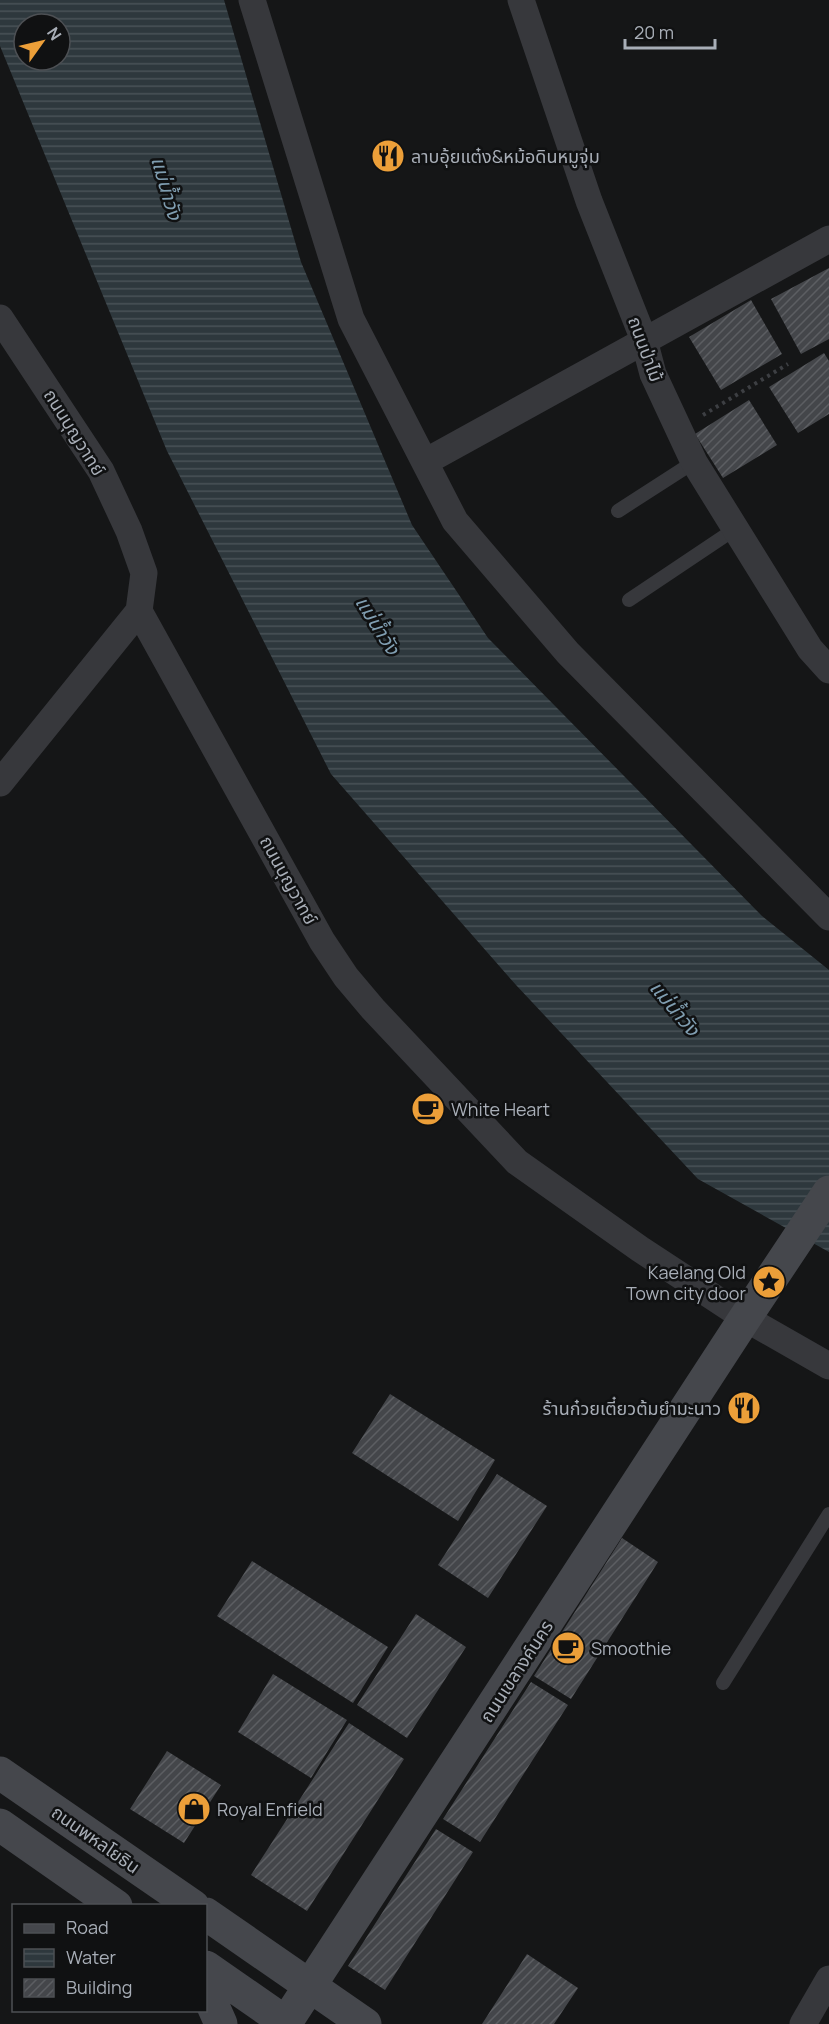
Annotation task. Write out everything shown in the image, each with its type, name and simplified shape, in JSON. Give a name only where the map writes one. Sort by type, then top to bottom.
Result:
[{"type":"street","points":[[252,0],[351,319],[455,521],[568,653],[826,914]]},
{"type":"street","name":"ถนนป่าไม้","points":[[521,0],[589,201],[644,340],[653,374],[694,462],[810,649],[829,670]]},
{"type":"street","points":[[424,462],[829,238]]},
{"type":"street","name":"ถนนบุญวาทย์","points":[[3,329],[101,471],[129,531],[144,573],[139,611],[322,941],[346,977],[373,1009],[517,1162],[640,1249],[745,1318],[829,1366]]},
{"type":"street","points":[[0,783],[139,611]]},
{"type":"street","name":"ถนนเขลางค์นคร","points":[[287,2024],[829,1192]]},
{"type":"street","name":"ถนนพหลโยธิน","points":[[2,1779],[191,1904]]},
{"type":"street","points":[[0,1826],[115,1904]]},
{"type":"street","points":[[207,1915],[365,2024]]},
{"type":"street","points":[[207,1968],[287,2024]]},
{"type":"street","points":[[803,2024],[829,1979]]},
{"type":"street","points":[[207,1992],[221,2024]]},
{"type":"lane","points":[[618,511],[694,462]]},
{"type":"lane","points":[[629,600],[735,529]]},
{"type":"lane","points":[[723,1683],[829,1514]]},
{"type":"path","points":[[679,430],[788,364]]},
{"type":"water","name":"แม่น้ำวัง","points":[[0,0],[224,0],[301,262],[412,525],[488,638],[762,916],[829,970],[829,1252],[698,1179],[516,985],[331,774],[167,451],[0,46]]},
{"type":"building","points":[[829,268],[829,339],[801,354],[771,299]]},
{"type":"building","points":[[751,300],[782,354],[721,390],[689,337]]},
{"type":"building","points":[[824,353],[829,361],[829,414],[798,433],[769,387]]},
{"type":"building","points":[[749,400],[777,445],[723,478],[695,434]]},
{"type":"building","points":[[390,1394],[495,1460],[458,1521],[352,1453]]},
{"type":"building","points":[[497,1474],[547,1506],[488,1598],[438,1565]]},
{"type":"building","points":[[622,1538],[658,1562],[571,1699],[534,1676]]},
{"type":"building","points":[[252,1561],[388,1647],[353,1703],[217,1616]]},
{"type":"building","points":[[416,1614],[466,1647],[407,1738],[357,1705]]},
{"type":"building","points":[[273,1674],[347,1720],[311,1778],[238,1732]]},
{"type":"building","points":[[531,1682],[568,1705],[480,1842],[443,1819]]},
{"type":"building","points":[[349,1723],[404,1759],[307,1911],[251,1875]]},
{"type":"building","points":[[167,1751],[221,1785],[184,1843],[130,1809]]},
{"type":"building","points":[[436,1829],[473,1852],[385,1990],[348,1966]]},
{"type":"building","points":[[527,1954],[578,1988],[554,2024],[482,2024]]},
{"type":"place","name":"ลาบอุ้ยแต๋ง&หม้อดินหมูจุ่ม","points":[[388,156]]},
{"type":"place","name":"White Heart","points":[[428,1109]]},
{"type":"place","name":"Kaelang Old Town city door","points":[[769,1282]]},
{"type":"place","name":"ร้านก๋วยเตี๋ยวต้มยำมะนาว","points":[[744,1408]]},
{"type":"place","name":"Smoothie","points":[[568,1648]]},
{"type":"place","name":"Royal Enfield","points":[[194,1809]]}]
